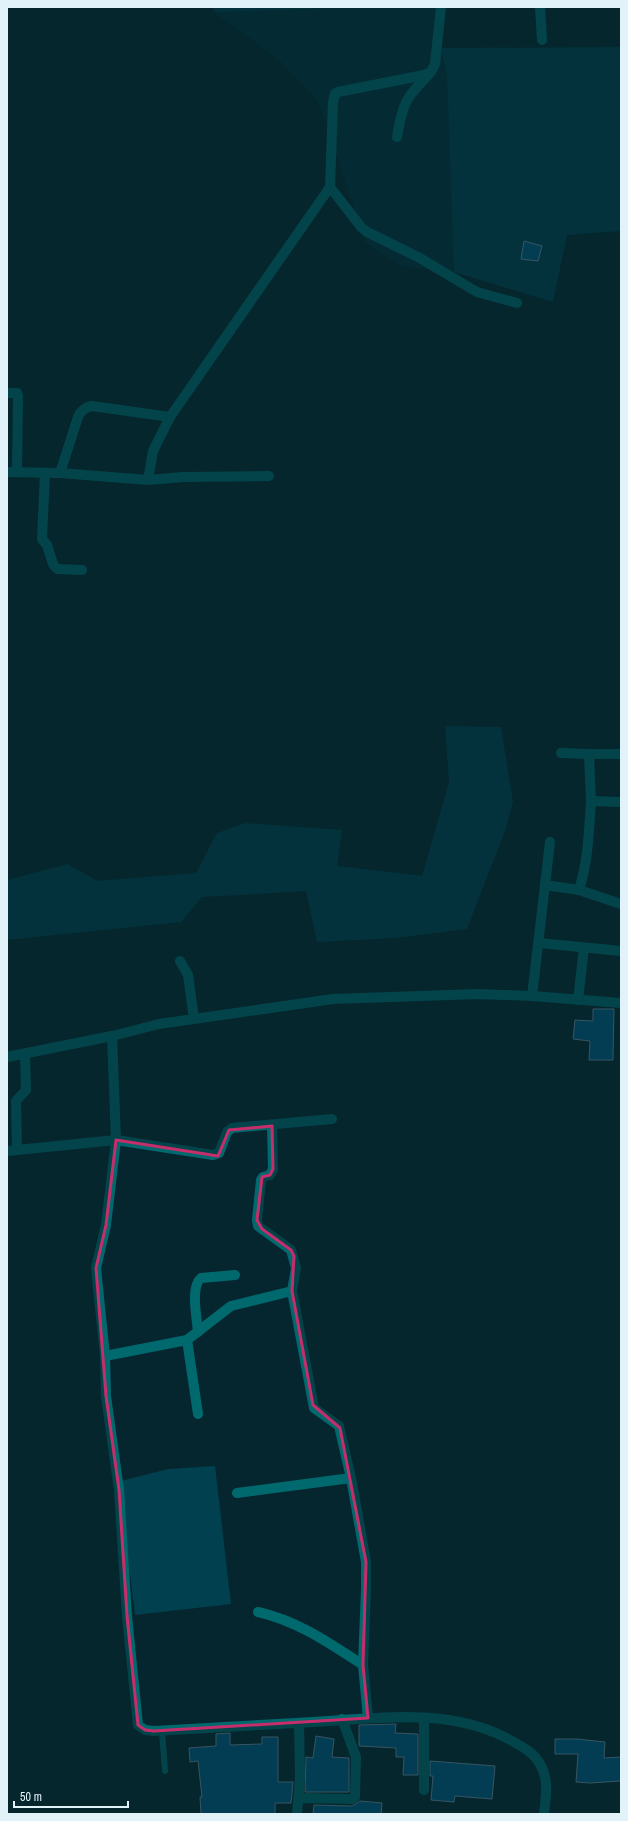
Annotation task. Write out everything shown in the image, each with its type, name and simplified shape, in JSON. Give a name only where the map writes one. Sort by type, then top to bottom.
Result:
[{"type":"street","points":[[397,137],[401,110],[408,96],[431,72],[436,64],[441,7]]},
{"type":"street","points":[[540,7],[542,40]]},
{"type":"street","points":[[148,480],[154,451],[170,417],[330,187],[333,102],[335,94],[338,92],[424,75],[431,72]]},
{"type":"street","points":[[330,187],[361,228],[367,232],[418,257],[477,292],[517,303]]},
{"type":"street","points":[[7,393],[14,393],[18,396],[12,472],[60,473],[148,480],[183,477],[270,476]]},
{"type":"street","points":[[60,473],[78,417],[80,412],[86,407],[92,406],[170,417]]},
{"type":"street","points":[[45,473],[42,539],[47,545],[53,564],[57,569],[82,570]]},
{"type":"street","points":[[561,754],[621,754]]},
{"type":"street","points":[[579,890],[584,874],[590,826],[589,754]]},
{"type":"street","points":[[590,801],[621,802]]},
{"type":"street","points":[[532,996],[550,842]]},
{"type":"street","points":[[545,885],[579,890],[621,904]]},
{"type":"street","points":[[538,943],[621,951]]},
{"type":"street","points":[[578,1000],[584,948]]},
{"type":"street","points":[[180,960],[189,980],[194,1019]]},
{"type":"street","points":[[7,1057],[112,1036],[159,1024],[333,999],[431,995],[532,996],[621,1003]]},
{"type":"street","points":[[112,1036],[116,1140],[106,1225],[96,1268],[105,1356],[106,1396],[119,1490],[126,1616],[138,1725],[145,1730],[162,1731],[368,1718],[444,1719],[475,1724],[499,1734],[528,1750],[540,1763],[545,1776],[547,1788],[544,1814]]},
{"type":"street","points":[[25,1054],[26,1090],[16,1101],[12,1150],[116,1140],[213,1155],[219,1153],[229,1130],[332,1119]]},
{"type":"street","points":[[272,1126],[273,1169],[270,1174],[263,1177],[261,1180],[257,1220],[258,1226],[291,1250],[296,1268],[292,1291],[314,1408],[339,1426],[351,1478],[366,1562],[363,1665],[368,1718]]},
{"type":"street","points":[[198,1332],[194,1291],[197,1281],[201,1278],[235,1275]]},
{"type":"street","points":[[105,1356],[187,1340],[231,1306],[292,1291]]},
{"type":"street","points":[[187,1340],[198,1414]]},
{"type":"street","points":[[237,1493],[351,1478]]},
{"type":"street","points":[[258,1612],[278,1616],[308,1630],[363,1665]]},
{"type":"street","points":[[424,1718],[424,1790]]},
{"type":"street","points":[[299,1798],[352,1799],[355,1797],[356,1757],[342,1719]]},
{"type":"street","points":[[297,1814],[299,1798],[299,1723]]},
{"type":"lane","points":[[162,1731],[165,1771]]},
{"type":"highlighted area","points":[[272,1126],[273,1169],[270,1175],[262,1177],[257,1220],[262,1229],[291,1250],[294,1256],[292,1291],[313,1405],[340,1428],[366,1562],[363,1665],[368,1718],[154,1731],[145,1730],[138,1725],[127,1616],[119,1490],[106,1396],[96,1268],[106,1225],[116,1140],[218,1156],[229,1130]]},
{"type":"shaded area","points":[[213,7],[369,7],[214,12]]},
{"type":"shaded area","points":[[369,7],[438,7],[441,48],[447,75],[454,272],[401,266],[366,243],[318,101],[278,59],[214,12]]},
{"type":"shaded area","points":[[621,47],[621,231],[567,235],[553,302],[454,272],[447,75],[441,48]]},
{"type":"shaded area","points":[[445,726],[501,727],[513,802],[506,828],[467,929],[396,938],[317,942],[306,891],[202,897],[181,922],[7,940],[7,880],[68,864],[97,881],[196,873],[217,833],[245,823],[342,830],[337,866],[422,876],[449,782]]},
{"type":"shaded area","points":[[215,1466],[231,1604],[135,1615],[122,1510],[121,1481],[168,1469]]},
{"type":"building","points":[[524,241],[542,246],[538,261],[521,259]]},
{"type":"building","points":[[593,1009],[614,1009],[613,1060],[589,1060],[590,1041],[573,1039],[575,1020],[593,1021]]},
{"type":"building","points":[[396,1724],[395,1733],[418,1734],[418,1775],[403,1775],[404,1757],[396,1757],[396,1748],[359,1746],[359,1725]]},
{"type":"building","points":[[230,1733],[230,1745],[262,1744],[262,1737],[278,1737],[278,1782],[293,1782],[291,1803],[275,1803],[275,1814],[201,1814],[200,1797],[202,1797],[198,1761],[190,1762],[189,1748],[216,1746],[216,1734]]},
{"type":"building","points":[[316,1736],[334,1739],[332,1757],[349,1758],[349,1792],[305,1792],[306,1757],[313,1758]]},
{"type":"building","points":[[555,1739],[577,1739],[605,1742],[604,1758],[621,1757],[621,1781],[590,1783],[576,1782],[578,1754],[555,1754]]},
{"type":"building","points":[[430,1761],[495,1766],[492,1799],[455,1796],[454,1802],[431,1800],[433,1776],[430,1776]]},
{"type":"building","points":[[360,1801],[382,1803],[381,1814],[313,1814],[314,1805],[352,1806]]}]
